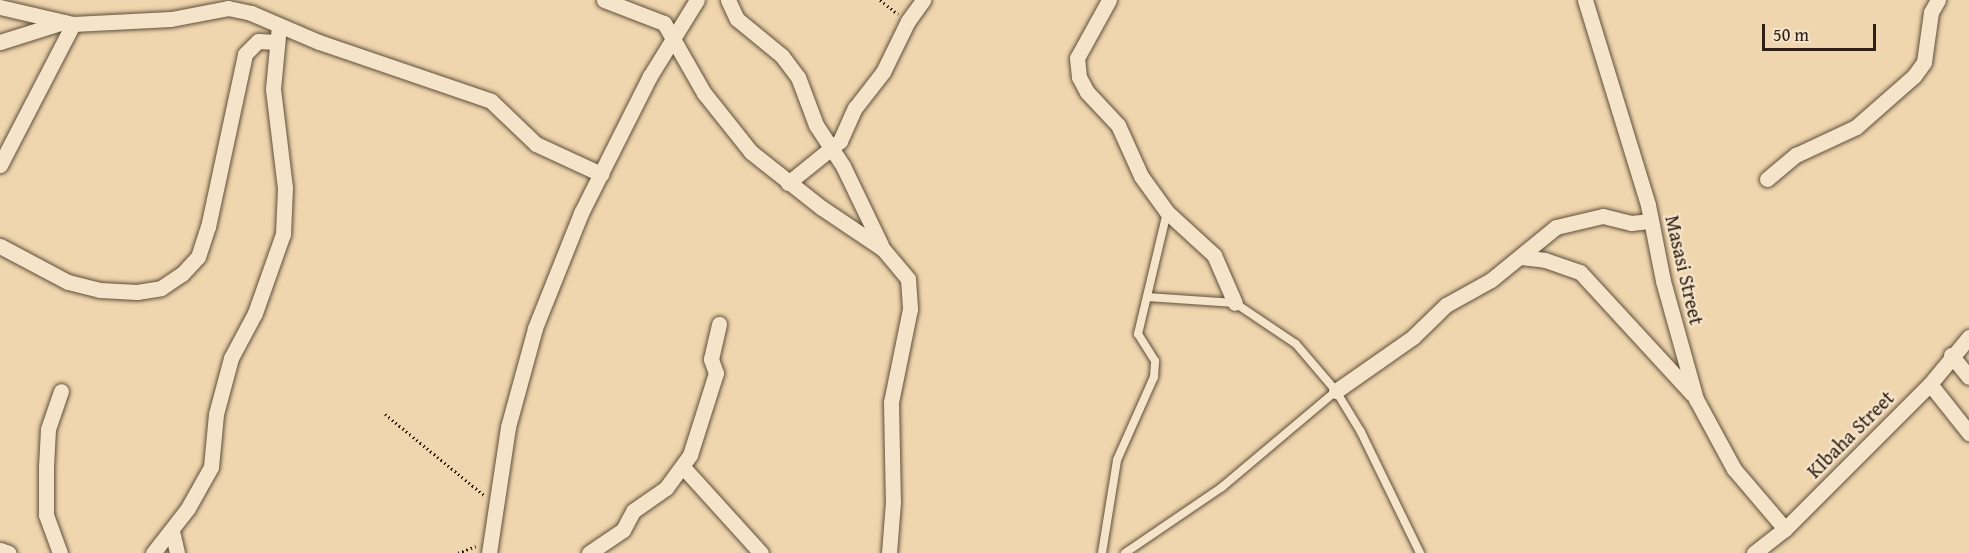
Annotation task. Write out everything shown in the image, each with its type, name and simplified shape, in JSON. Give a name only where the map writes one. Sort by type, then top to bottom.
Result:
[{"type":"street","points":[[604,0],[664,22],[671,30],[672,40],[724,120],[751,152],[788,183],[883,249],[904,273],[911,296],[891,402],[893,502],[889,553]]},
{"type":"street","points":[[489,553],[508,426],[535,328],[601,174],[672,40],[697,0]]},
{"type":"street","points":[[728,0],[737,19],[791,67],[803,88],[816,125],[832,148],[883,249]]},
{"type":"street","points":[[788,183],[832,148],[865,93],[883,72],[908,21],[923,0]]},
{"type":"street","points":[[1109,0],[1084,42],[1076,67],[1087,92],[1118,125],[1138,171],[1167,212],[1214,255],[1235,303]]},
{"type":"street","name":"Masasi Street","points":[[1585,0],[1651,221],[1663,281],[1696,399],[1734,469],[1785,529]]},
{"type":"street","points":[[1767,179],[1796,155],[1856,127],[1914,76],[1924,62],[1931,12],[1938,0]]},
{"type":"street","points":[[0,42],[69,23],[171,19],[231,4],[279,25],[490,101],[536,144],[601,174]]},
{"type":"street","points":[[0,7],[69,23]]},
{"type":"street","points":[[0,165],[69,23]]},
{"type":"street","points":[[153,553],[172,531],[211,467],[216,414],[231,358],[255,313],[283,234],[285,188],[273,89],[279,25]]},
{"type":"street","points":[[2,243],[68,282],[100,290],[136,292],[160,288],[182,274],[198,257],[208,226],[245,54],[258,41],[277,42]]},
{"type":"street","points":[[1336,391],[1413,336],[1446,305],[1491,280],[1550,232],[1575,221],[1603,216],[1631,222],[1651,221]]},
{"type":"street","points":[[1521,257],[1545,260],[1580,272],[1696,399]]},
{"type":"street","points":[[590,553],[623,530],[633,512],[666,488],[683,467],[698,438],[716,373],[711,359],[719,324]]},
{"type":"street","name":"KIbaha Street","points":[[1754,553],[1785,529],[1930,384],[1951,355],[1969,337]]},
{"type":"street","points":[[1951,355],[1969,377]]},
{"type":"street","points":[[1930,384],[1969,433]]},
{"type":"street","points":[[60,553],[46,515],[46,467],[48,429],[61,391]]},
{"type":"street","points":[[683,467],[761,553]]},
{"type":"street","points":[[172,531],[177,553]]},
{"type":"street","points":[[0,550],[9,553]]},
{"type":"lane","points":[[1102,553],[1117,460],[1154,377],[1155,361],[1138,334],[1167,212]]},
{"type":"lane","points":[[1147,297],[1235,303],[1296,344],[1336,391],[1379,463],[1419,552]]},
{"type":"lane","points":[[1125,553],[1222,487],[1336,391]]},
{"type":"path","points":[[880,0],[908,21]]},
{"type":"path","points":[[385,414],[495,505]]}]
